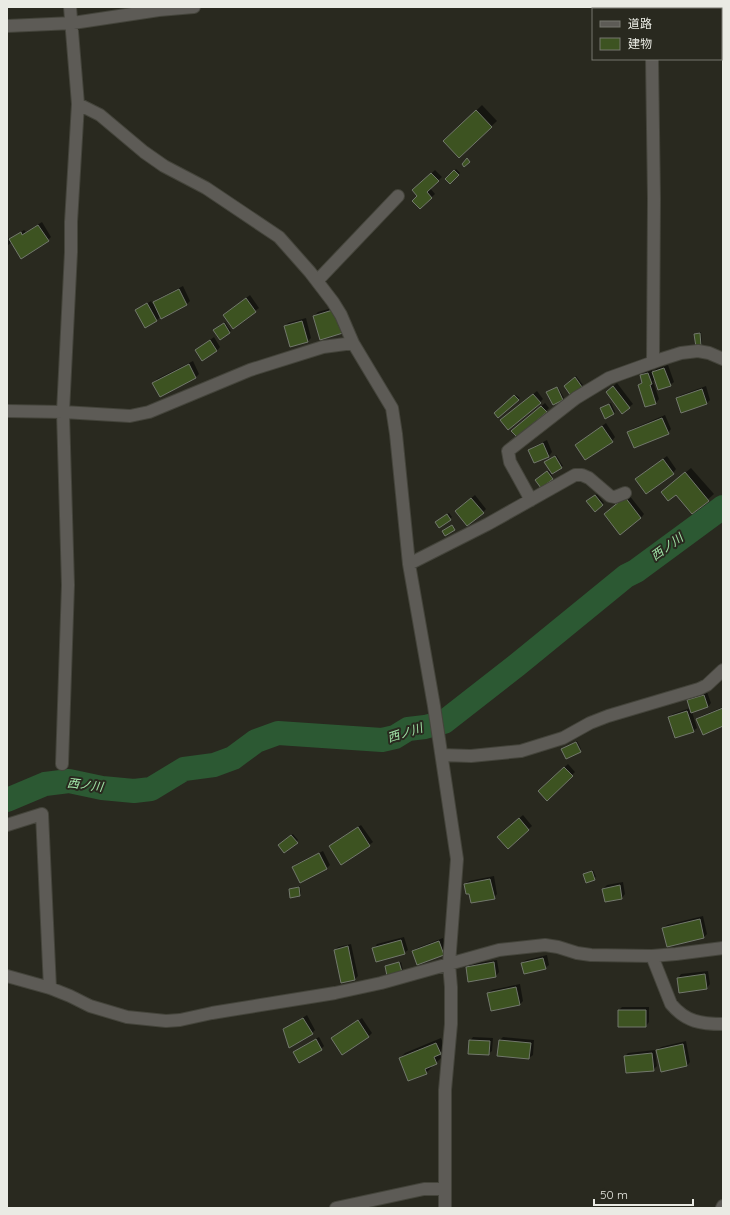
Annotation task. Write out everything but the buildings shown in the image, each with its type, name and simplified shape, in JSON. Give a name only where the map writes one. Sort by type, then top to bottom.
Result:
[{"type":"street","points":[[62,764],[68,585],[64,412],[71,260],[71,222],[78,104],[73,23],[70,7]]},
{"type":"street","points":[[7,26],[73,23],[159,10],[194,7]]},
{"type":"street","points":[[652,60],[654,199],[653,362]]},
{"type":"street","points":[[78,104],[100,115],[144,152],[164,166],[206,188],[279,237],[317,281],[342,314],[353,343],[392,408],[409,564],[442,754],[457,859],[449,964],[452,987],[451,1024],[445,1090],[445,1208]]},
{"type":"street","points":[[317,281],[398,196]]},
{"type":"street","points":[[7,411],[64,412],[130,416],[149,412],[250,370],[323,347],[353,343]]},
{"type":"street","points":[[531,500],[510,462],[508,451],[571,402],[609,378],[681,353],[698,351],[709,353],[723,359]]},
{"type":"street","points":[[409,564],[475,531],[571,477],[582,475],[589,478],[610,496],[615,497],[625,493]]},
{"type":"street","points":[[442,754],[471,756],[521,751],[563,738],[590,723],[608,716],[699,689],[707,685],[723,670]]},
{"type":"street","points":[[7,825],[42,814],[50,988]]},
{"type":"street","points":[[7,976],[50,988],[90,1006],[127,1017],[166,1021],[180,1020],[350,990],[381,983],[499,950],[545,945],[591,955],[652,956],[723,948]]},
{"type":"street","points":[[652,956],[671,1004],[676,1011],[682,1016],[697,1022],[723,1024]]},
{"type":"street","points":[[336,1208],[424,1189],[445,1189]]},
{"type":"waterway","name":"西ノ川","points":[[7,800],[45,784],[69,781],[102,788],[134,791],[151,789],[184,769],[214,765],[233,758],[256,741],[278,733],[382,740],[395,737],[408,729],[425,727],[444,722],[517,665],[626,576],[636,571],[723,507]]}]
